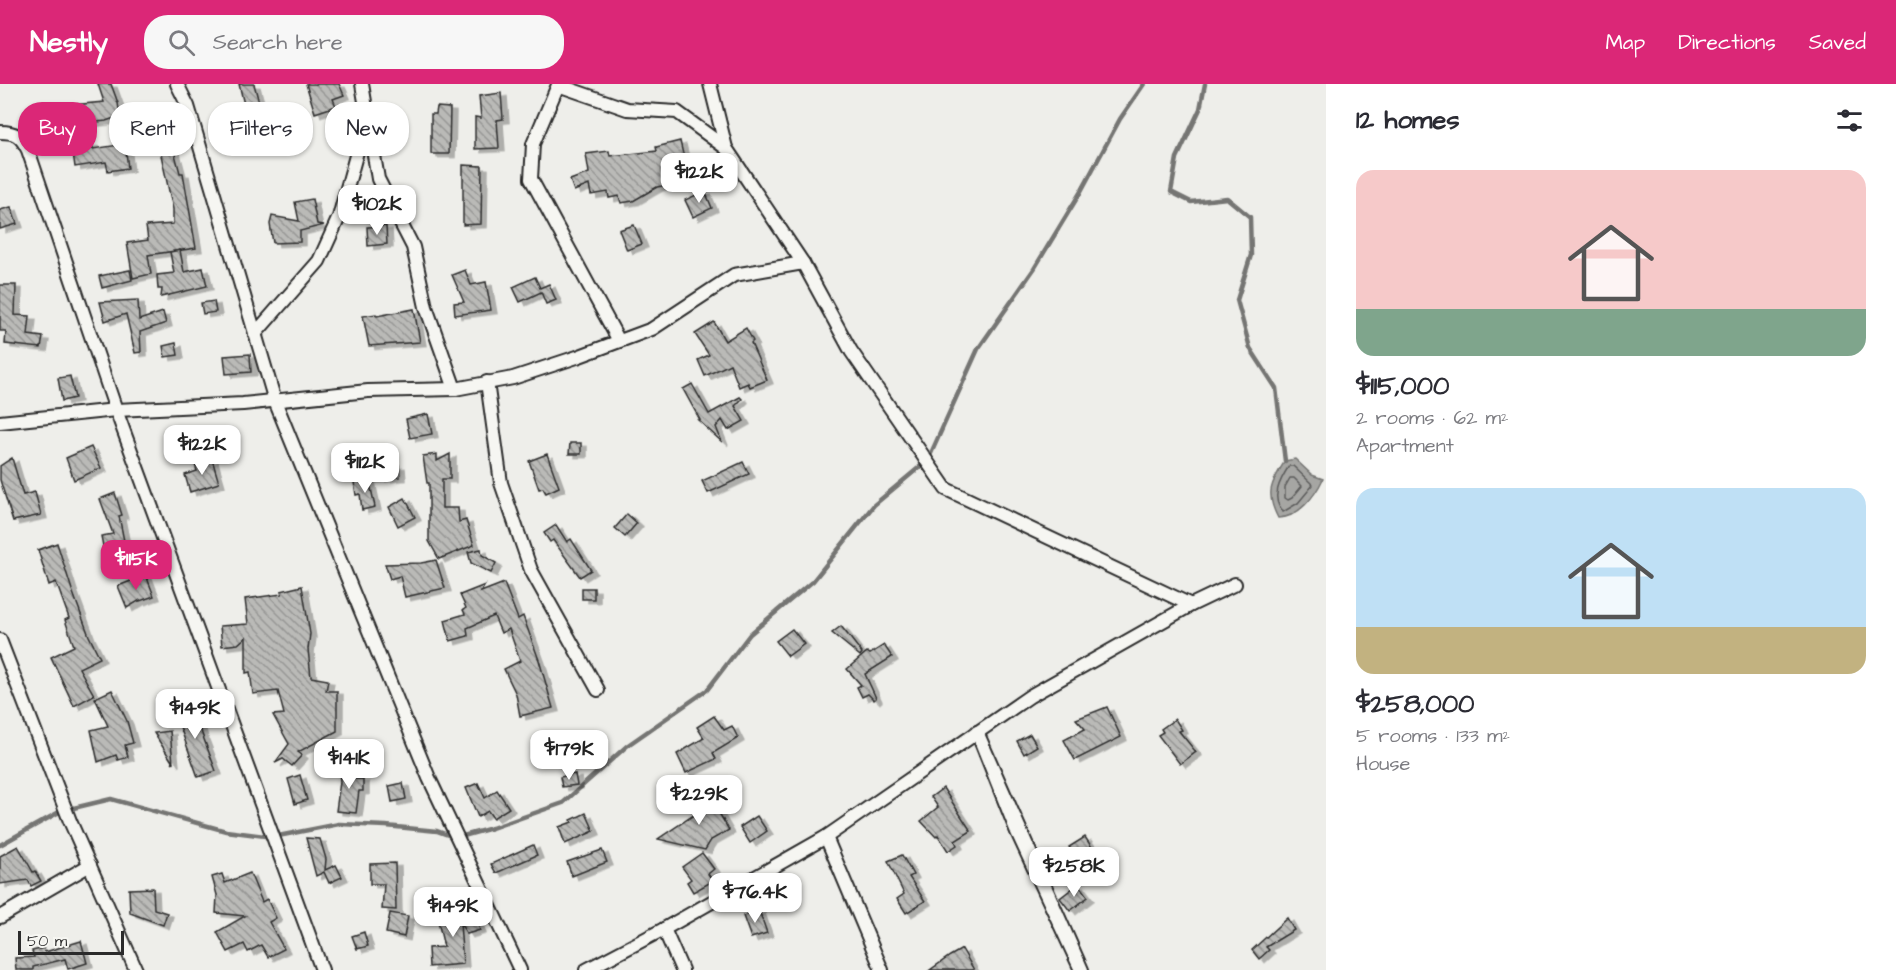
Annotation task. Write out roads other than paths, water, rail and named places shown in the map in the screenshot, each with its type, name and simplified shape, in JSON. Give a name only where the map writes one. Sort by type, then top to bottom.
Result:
[{"type":"street","points":[[177,84],[188,106],[275,401],[429,778],[520,970]]},
{"type":"street","points":[[362,84],[365,102]]},
{"type":"street","points":[[710,84],[726,148]]},
{"type":"street","points":[[619,341],[531,179],[532,144],[558,85],[627,109],[677,112],[726,148],[804,263],[851,351],[946,489],[1191,605]]},
{"type":"street","points":[[0,132],[14,133],[21,137],[28,150],[116,410],[322,970]]},
{"type":"street","points":[[255,334],[320,261],[339,217],[356,156]]},
{"type":"street","points":[[374,156],[378,179],[413,247],[426,307],[455,389]]},
{"type":"street","points":[[0,422],[116,410],[275,401],[368,391],[455,389],[513,378],[652,329],[734,274],[804,263]]},
{"type":"street","points":[[487,382],[501,483],[531,570],[598,690]]},
{"type":"street","points":[[586,970],[664,929],[826,837],[1030,696],[1191,605],[1235,584]]},
{"type":"street","points":[[0,640],[70,820],[136,970]]},
{"type":"street","points":[[978,732],[1017,832],[1082,970]]},
{"type":"street","points":[[826,837],[882,970]]},
{"type":"street","points":[[0,917],[90,864]]},
{"type":"street","points":[[664,929],[682,970]]},
{"type":"water","points":[[1295,459],[1312,475],[1323,479],[1305,505],[1292,514],[1278,518],[1272,502],[1271,488],[1285,461]]},
{"type":"waterway","points":[[0,845],[61,811],[111,799],[226,831],[273,837],[339,824],[437,831],[456,838],[563,803],[628,745],[707,690],[750,634],[813,581],[874,505],[928,460],[978,349],[1034,269],[1080,193],[1120,119],[1144,84]]},
{"type":"waterway","points":[[1205,84],[1200,109],[1177,158],[1171,192],[1191,202],[1227,198],[1250,217],[1251,255],[1237,300],[1250,348],[1276,388],[1285,461]]}]
